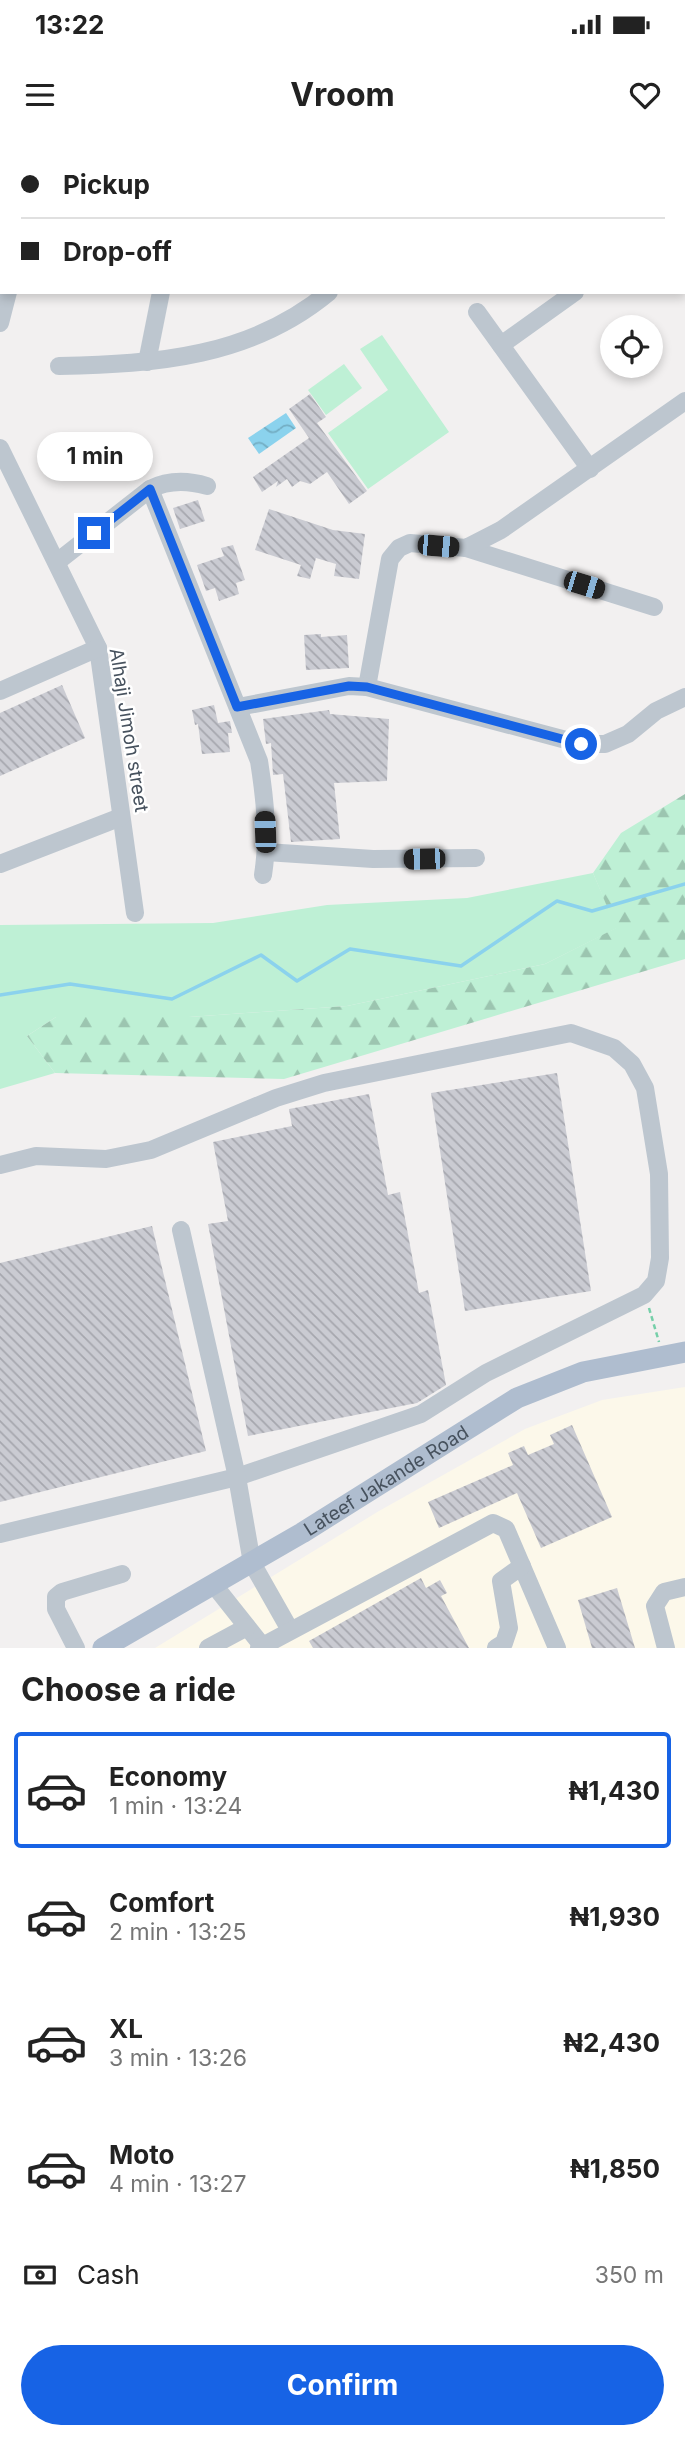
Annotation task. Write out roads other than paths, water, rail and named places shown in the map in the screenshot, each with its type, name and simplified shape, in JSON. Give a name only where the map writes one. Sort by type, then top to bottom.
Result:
[{"type":"main road","name":"Lateef Jakande Road","points":[[103,1648],[252,1563],[517,1398],[583,1372],[663,1354],[685,1352]]},
{"type":"street","points":[[0,323],[7,294]]},
{"type":"street","points":[[148,362],[161,294]]},
{"type":"street","points":[[59,366],[148,362],[249,340],[302,314],[327,294]]},
{"type":"street","points":[[501,345],[572,294]]},
{"type":"street","points":[[477,312],[590,469]]},
{"type":"street","points":[[466,548],[501,530],[685,401]]},
{"type":"street","name":"Alhaji Jimoh street","points":[[0,448],[98,648],[135,913]]},
{"type":"street","points":[[57,562],[150,489],[162,483],[180,481],[206,486]]},
{"type":"street","points":[[150,489],[258,761],[264,790],[266,852],[263,875]]},
{"type":"street","points":[[367,687],[390,559],[399,548],[410,543],[466,548],[654,607]]},
{"type":"street","points":[[0,691],[98,648]]},
{"type":"street","points":[[237,707],[349,686],[367,687],[581,744],[605,744],[628,734],[656,711],[685,697]]},
{"type":"street","points":[[0,864],[121,817]]},
{"type":"street","points":[[266,852],[373,859],[475,858]]},
{"type":"street","points":[[0,1165],[36,1156],[106,1158],[151,1150],[276,1098],[324,1083],[570,1033],[614,1048],[632,1064],[645,1088],[659,1174],[660,1258],[656,1281],[644,1295],[486,1373],[421,1414],[237,1477],[0,1534]]},
{"type":"street","points":[[181,1230],[237,1477],[252,1563],[288,1638]]},
{"type":"street","points":[[214,1585],[262,1647],[288,1638],[493,1523],[506,1529],[557,1648]]},
{"type":"street","points":[[496,1648],[504,1643],[509,1628],[501,1581],[522,1566]]},
{"type":"street","points":[[76,1648],[55,1609],[56,1597],[62,1592],[122,1574]]},
{"type":"street","points":[[666,1648],[655,1606],[664,1592],[685,1587]]},
{"type":"street","points":[[208,1648],[247,1627]]},
{"type":"water","points":[[286,413],[296,428],[259,454],[248,438]]},
{"type":"waterway","points":[[0,995],[70,984],[172,999],[261,955],[297,981],[350,949],[461,966],[557,901],[592,911],[685,884]]}]
